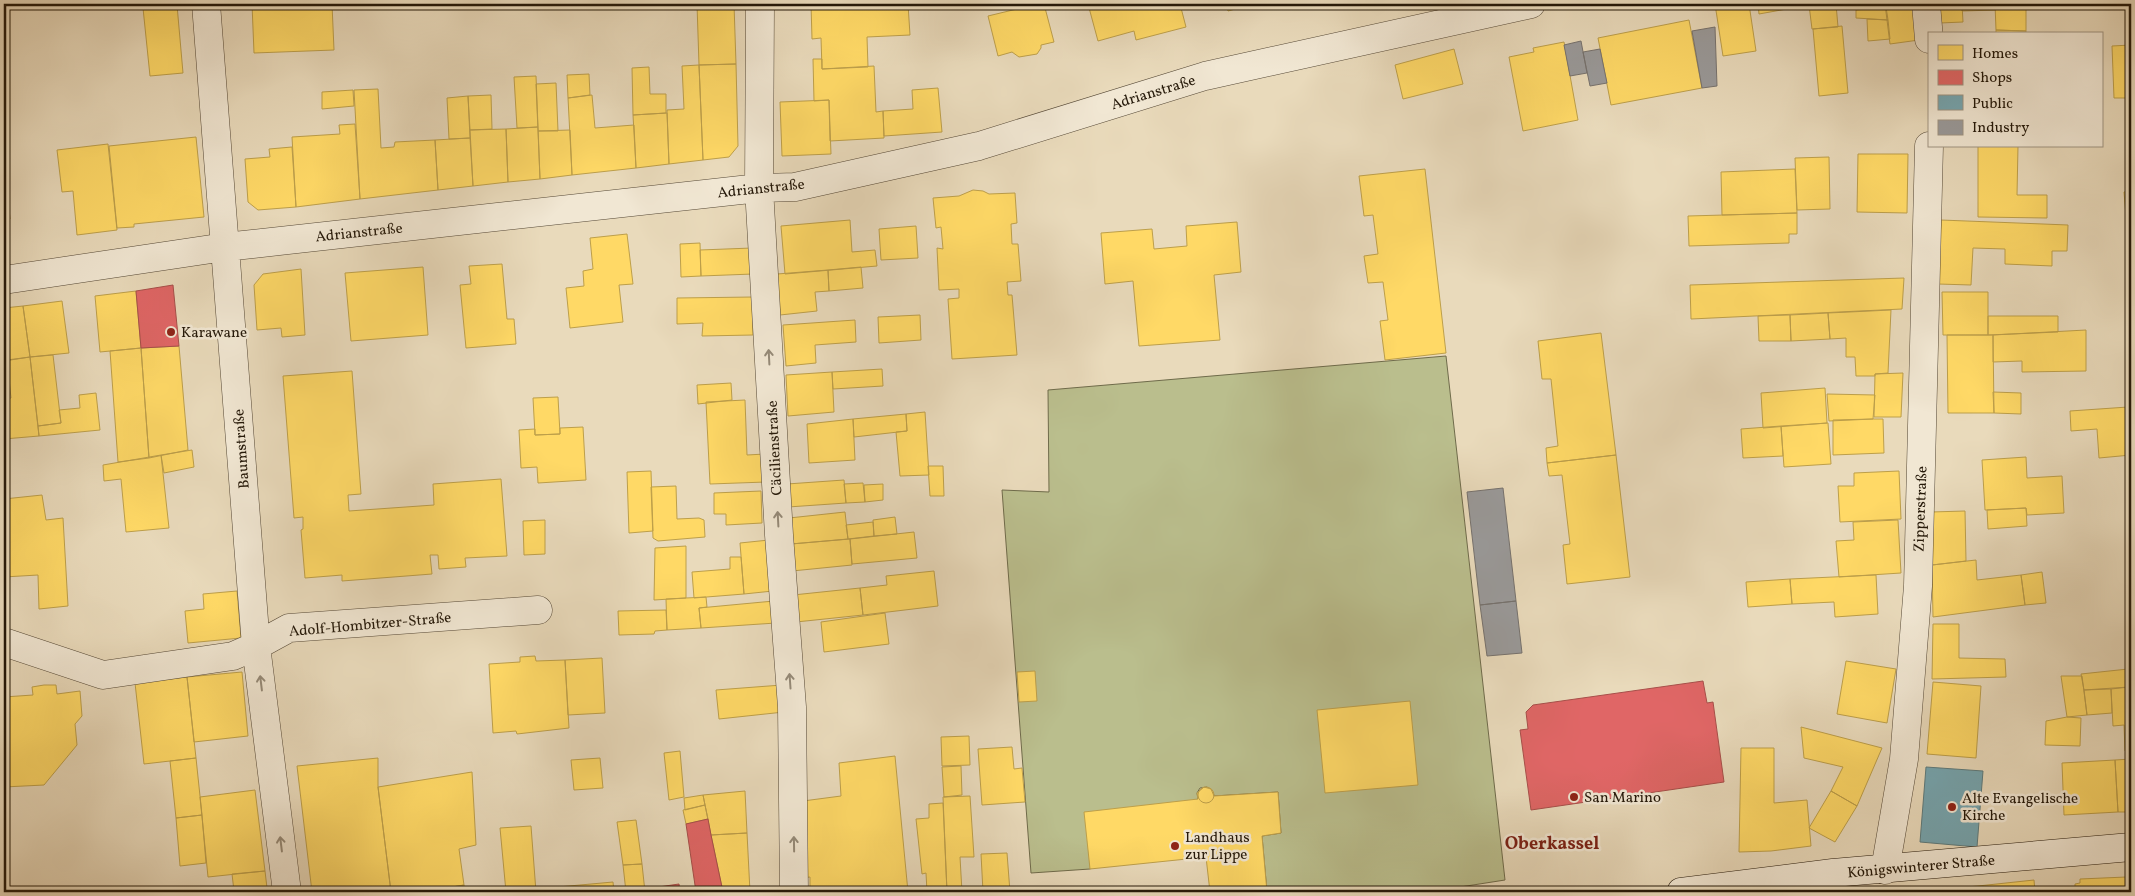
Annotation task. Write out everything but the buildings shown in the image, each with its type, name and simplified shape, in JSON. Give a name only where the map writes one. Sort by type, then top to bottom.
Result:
[{"type":"street","name":"Baumstraße","points":[[206,4],[256,646],[287,892]]},
{"type":"street","name":"Cäcilienstraße","points":[[760,4],[759,188],[779,535],[792,707],[794,892]]},
{"type":"street","name":"Adrianstraße","points":[[4,280],[226,247],[759,188],[795,187],[978,146],[1205,76],[1531,4]]},
{"type":"street","points":[[1926,4],[1928,32]]},
{"type":"street","name":"Zipperstraße","points":[[1885,870],[1904,759],[1918,586],[1929,148]]},
{"type":"street","name":"Adolf-Hombitzer-Straße","points":[[4,642],[103,675],[233,656],[289,628],[538,610]]},
{"type":"street","name":"Königswinterer Straße","points":[[1681,892],[1743,888],[1834,873],[2131,847]]},
{"type":"green space","points":[[1446,356],[1505,880],[1428,892],[1267,892],[1262,836],[1281,833],[1278,792],[1214,796],[1213,792],[1207,787],[1200,788],[1197,793],[1198,799],[1090,869],[1031,873],[1002,490],[1049,492],[1048,390]]},
{"type":"place","name":"Karawane","points":[[171,332]]},
{"type":"place","name":"San Marino","points":[[1574,797]]},
{"type":"place","name":"Alte Evangelische Kirche","points":[[1952,807]]},
{"type":"place","name":"Landhaus zur Lippe","points":[[1175,846]]},
{"type":"district","name":"Oberkassel","points":[[1552,843]]}]
